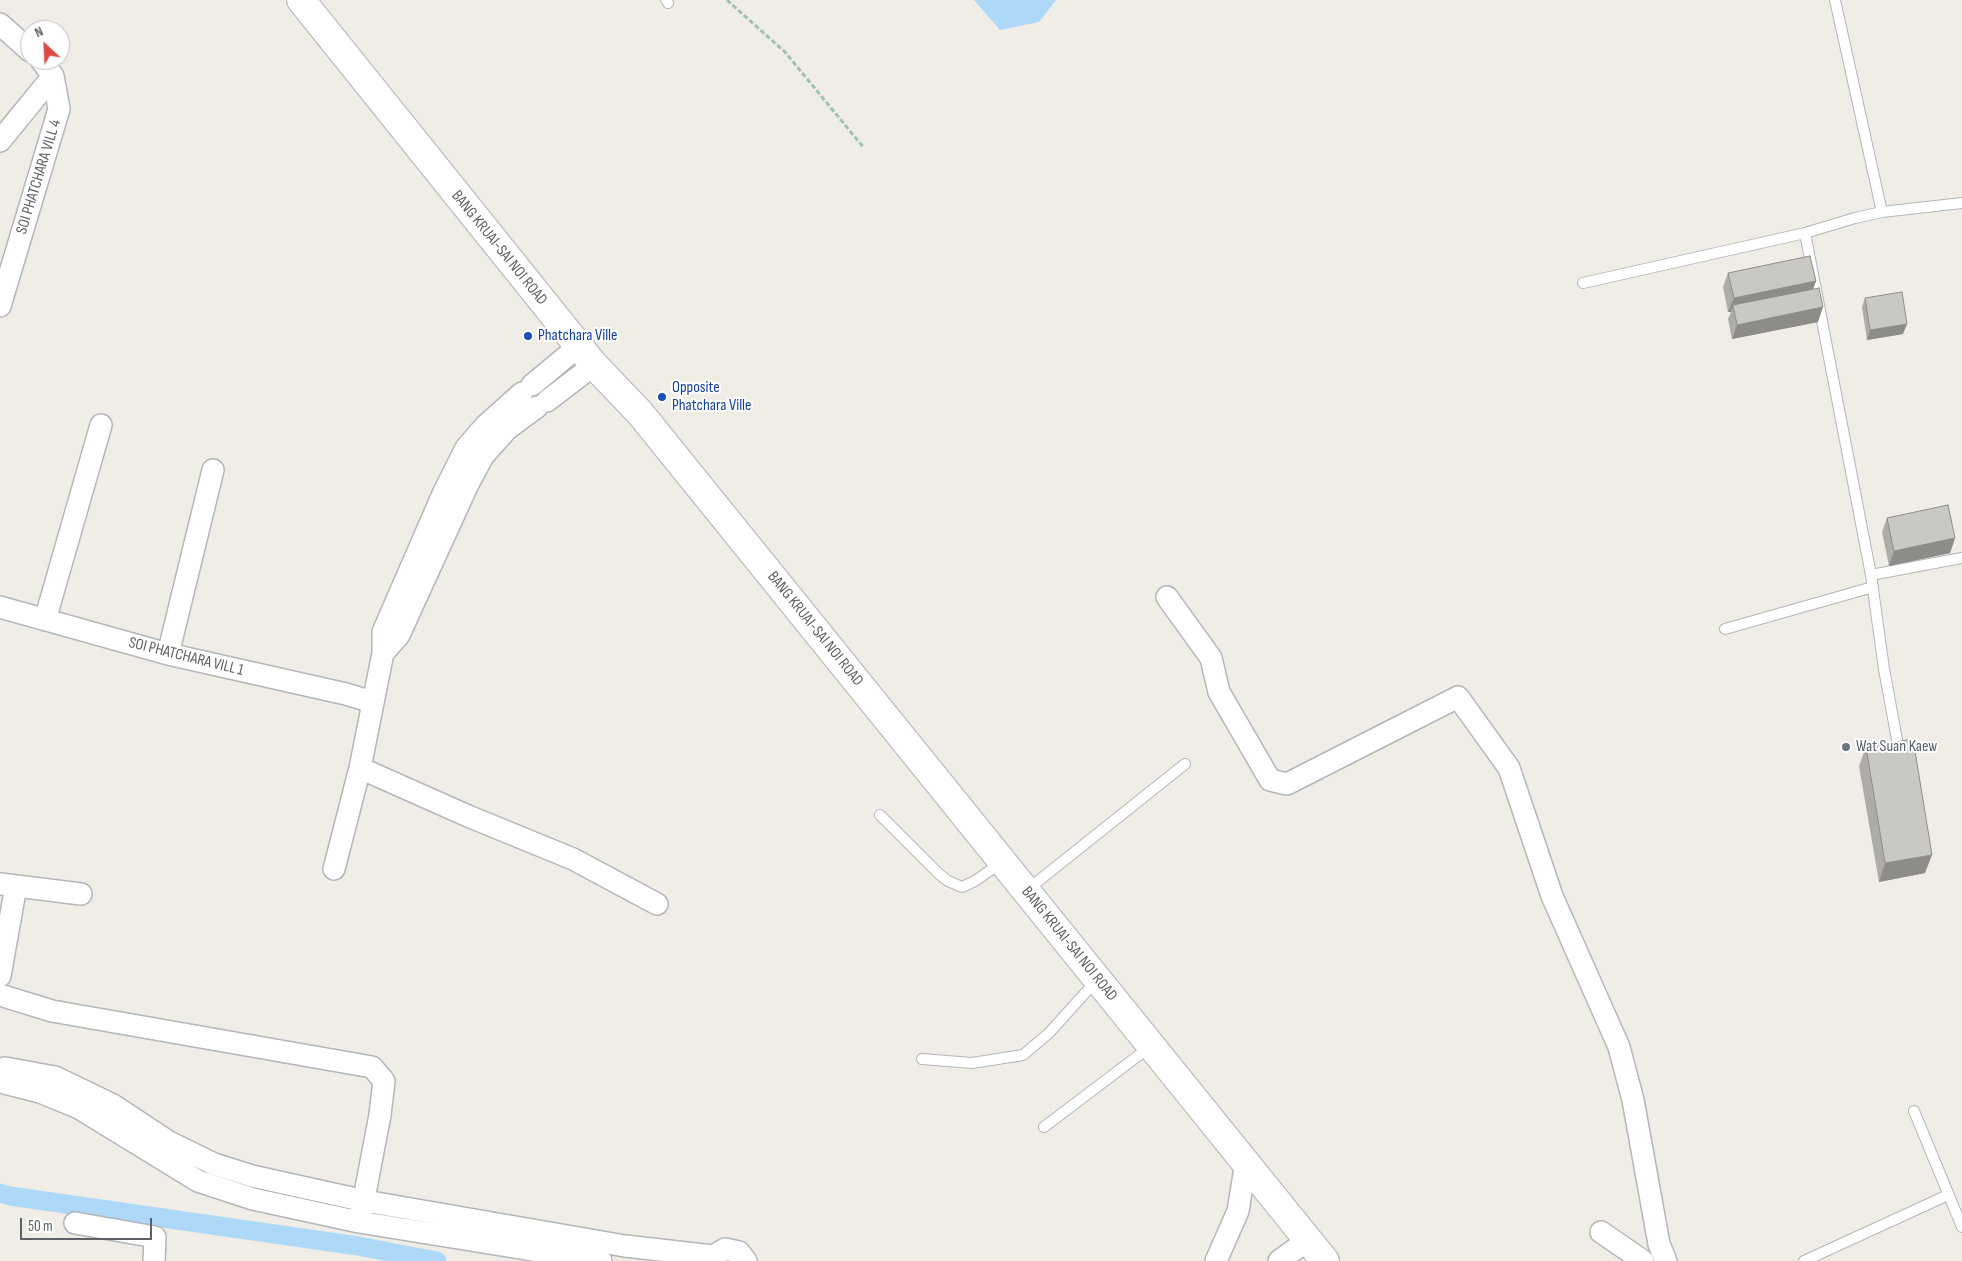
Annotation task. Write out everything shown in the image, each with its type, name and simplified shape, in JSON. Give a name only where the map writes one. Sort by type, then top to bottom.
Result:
[{"type":"main road","name":"BANG KRUAI-SAI NOI ROAD","points":[[301,0],[587,355],[640,413],[1317,1251]]},
{"type":"street","points":[[0,24],[20,42]]},
{"type":"street","points":[[0,141],[46,70]]},
{"type":"street","name":"SOI PHATCHARA VILL 4","points":[[0,306],[6,267],[59,109],[48,70]]},
{"type":"street","points":[[334,870],[360,768],[383,653],[399,635],[468,484],[475,452],[507,429],[535,396],[587,355]]},
{"type":"street","points":[[45,620],[101,425]]},
{"type":"street","points":[[168,654],[214,470]]},
{"type":"street","points":[[1167,597],[1211,658],[1219,692],[1270,780],[1287,784],[1458,697],[1509,768],[1552,896],[1618,1047],[1633,1100],[1659,1244],[1666,1261]]},
{"type":"street","name":"SOI PHATCHARA VILL 1","points":[[0,606],[168,654],[346,694],[372,702]]},
{"type":"street","points":[[360,768],[573,860],[657,904]]},
{"type":"street","points":[[0,976],[8,885],[81,894]]},
{"type":"street","points":[[0,995],[52,1011],[372,1068],[384,1081],[365,1201],[359,1222]]},
{"type":"street","points":[[1,1071],[55,1077],[113,1106],[169,1142],[214,1164],[252,1176],[365,1201],[624,1253],[711,1258],[725,1249],[732,1249],[738,1252],[746,1261]]},
{"type":"street","points":[[1,1071],[40,1092],[79,1108],[198,1181],[253,1199],[359,1222],[602,1261]]},
{"type":"street","points":[[1216,1261],[1238,1211],[1246,1162]]},
{"type":"street","points":[[75,1223],[155,1237],[154,1261]]},
{"type":"street","points":[[1601,1232],[1643,1261]]},
{"type":"street","points":[[1279,1261],[1317,1251]]},
{"type":"lane","points":[[1835,0],[1882,212]]},
{"type":"lane","points":[[1583,283],[1805,232],[1882,212],[1962,203]]},
{"type":"lane","points":[[1805,232],[1873,587],[1884,668],[1898,745]]},
{"type":"lane","points":[[1870,575],[1962,558]]},
{"type":"lane","points":[[1725,629],[1873,587]]},
{"type":"lane","points":[[1026,890],[1185,764]]},
{"type":"lane","points":[[880,815],[939,874],[948,881],[962,887],[975,881],[1003,862]]},
{"type":"lane","points":[[922,1058],[972,1063],[1023,1055],[1049,1032],[1098,980]]},
{"type":"lane","points":[[1044,1128],[1151,1046]]},
{"type":"lane","points":[[1914,1111],[1962,1227]]},
{"type":"lane","points":[[1804,1261],[1948,1195]]},
{"type":"path","points":[[727,0],[785,52],[864,148]]},
{"type":"water","points":[[974,0],[1056,0],[1039,22],[1000,30]]},
{"type":"building","points":[[1810,256],[1816,281],[1734,298],[1728,273]]},
{"type":"building","points":[[1819,288],[1823,307],[1737,325],[1733,305]]},
{"type":"building","points":[[1902,292],[1907,324],[1870,330],[1865,298]]},
{"type":"building","points":[[1948,505],[1955,538],[1894,551],[1887,518]]},
{"type":"building","points":[[1913,739],[1932,855],[1885,863],[1866,747]]},
{"type":"waterway","points":[[0,1193],[10,1196],[358,1246],[437,1261]]},
{"type":"place","name":"Phatchara Ville","points":[[528,336]]},
{"type":"place","name":"Opposite Phatchara Ville","points":[[662,397]]},
{"type":"place","name":"Wat Suan Kaew","points":[[1846,747]]}]
